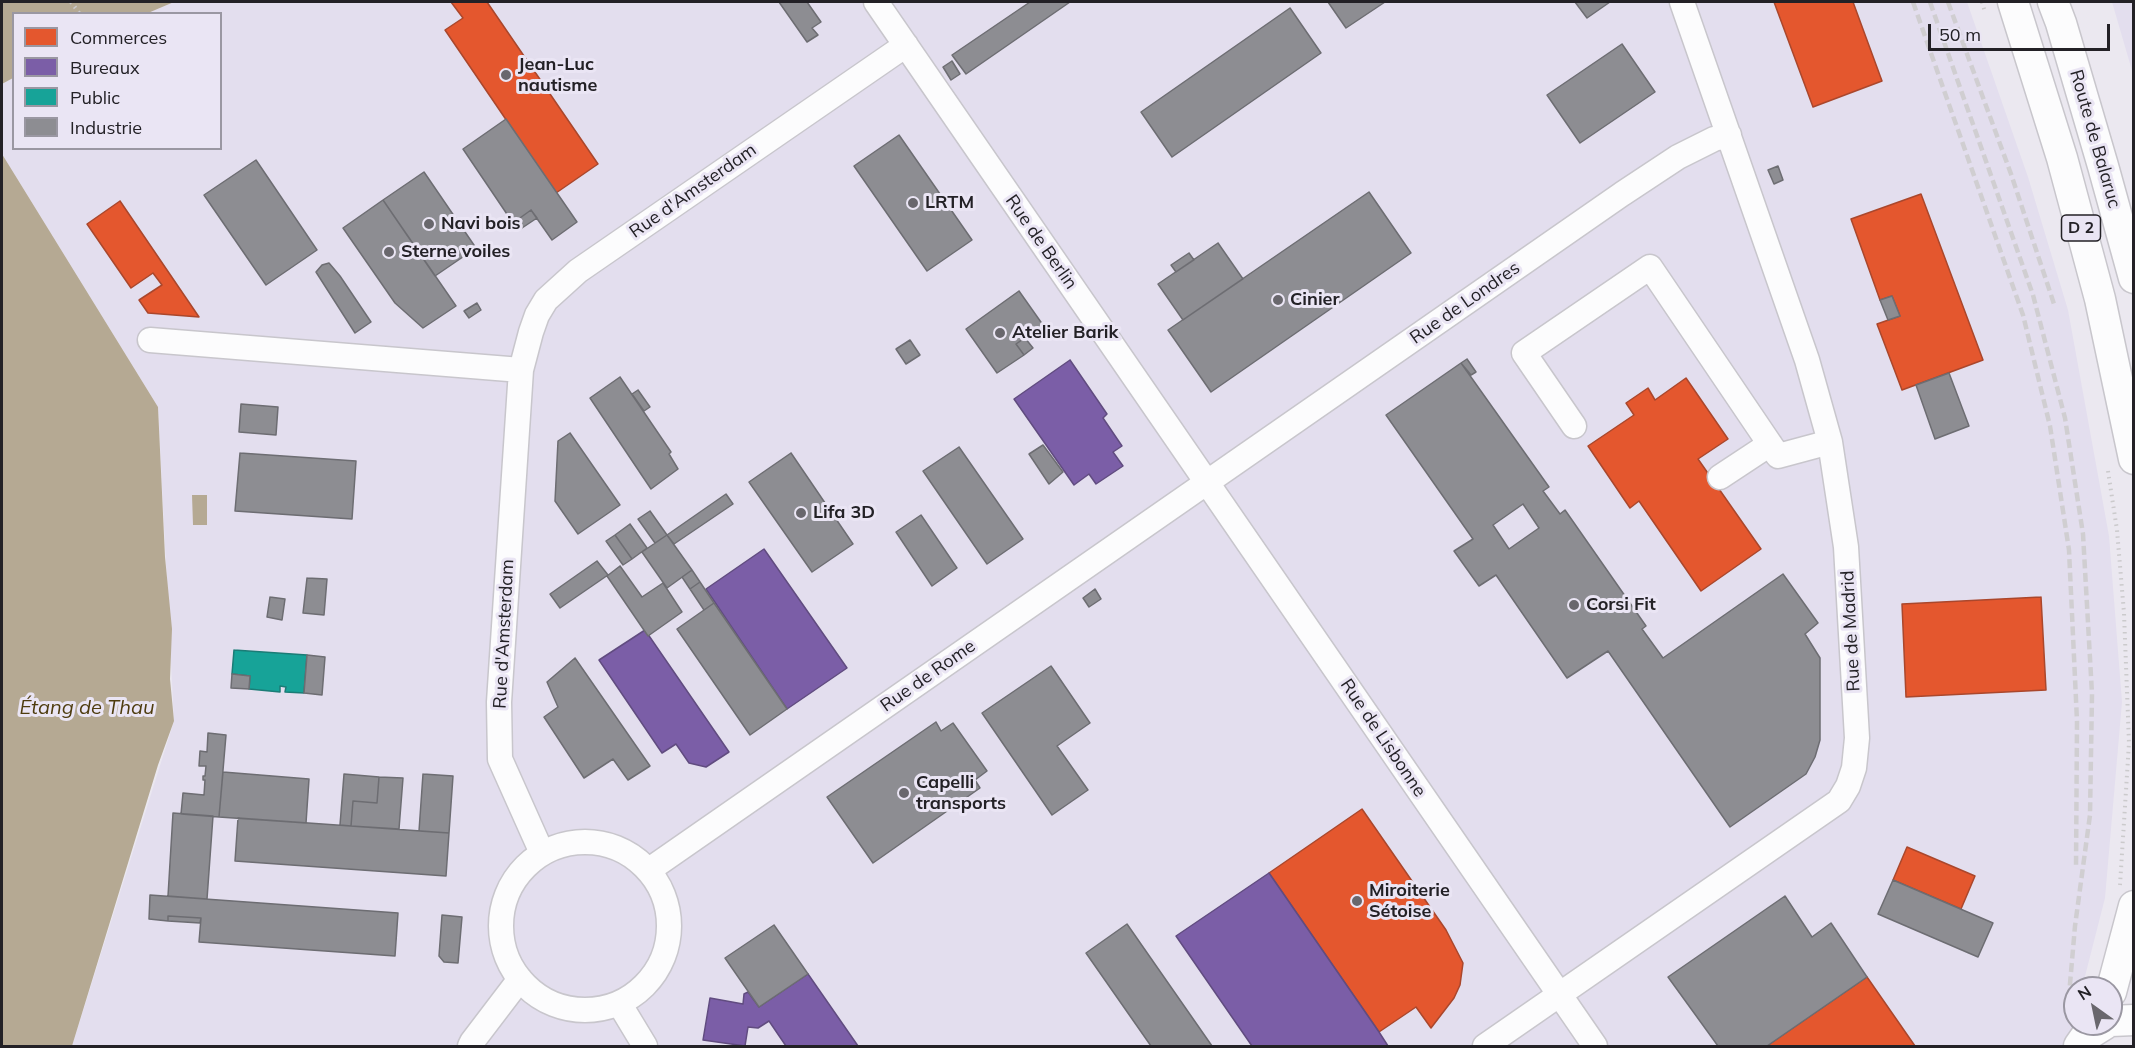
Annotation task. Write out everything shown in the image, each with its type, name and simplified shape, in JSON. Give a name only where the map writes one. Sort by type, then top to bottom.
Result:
[{"type":"main road","name":"Route de Balaruc","points":[[2053,2],[2103,166],[2133,278]]},
{"type":"main road","name":"Route de Balaruc","points":[[1999,7],[2062,158],[2100,299],[2121,462]]},
{"type":"main road","points":[[2116,976],[2126,898]]},
{"type":"street","name":"Rue de Berlin","points":[[876,2],[1207,482]]},
{"type":"street","name":"Rue de Madrid","points":[[1485,1047],[1839,801],[1848,786],[1854,768],[1857,726],[1846,548],[1830,442],[1807,360],[1682,2]]},
{"type":"street","name":"Rue d'Amsterdam","points":[[542,853],[500,759],[500,702],[521,370],[531,332],[546,300],[578,271],[906,45]]},
{"type":"street","name":"Rue de Londres","points":[[1207,482],[1622,194],[1678,157],[1714,139],[1729,135]]},
{"type":"street","points":[[1574,426],[1524,353],[1650,267],[1778,456],[1830,442]]},
{"type":"street","points":[[150,340],[521,370]]},
{"type":"street","points":[[1720,477],[1770,444]]},
{"type":"street","name":"Rue de Rome","points":[[649,870],[1207,482]]},
{"type":"street","name":"Rue de Lisbonne","points":[[1207,482],[1595,1047]]},
{"type":"street","points":[[570,843],[599,843],[626,852],[649,870],[663,892],[669,918],[668,944],[658,969],[641,989],[619,1003],[592,1010],[565,1008],[540,997],[520,979],[506,954],[501,926],[506,897],[520,872],[542,853],[570,843]]},
{"type":"street","points":[[470,1047],[520,979]]},
{"type":"street","points":[[619,1003],[645,1047]]},
{"type":"path","points":[[1982,2],[1999,7]]},
{"type":"path","points":[[2121,462],[2117,530],[2124,613],[2129,743],[2126,898]]},
{"type":"shaded area","points":[[174,2],[1967,2],[2028,177],[2068,310],[2109,536],[2122,702],[2105,898],[2085,976],[2063,976],[2063,1036],[2070,1036],[2068,1046],[72,1046],[174,721],[158,407],[2,154],[2,84],[12,79],[12,150],[222,150],[222,12],[150,12]]},
{"type":"shaded area","points":[[2112,2],[2133,2],[2133,74]]},
{"type":"water","points":[[2,2],[174,2],[150,12],[12,12],[12,79],[2,84]]},
{"type":"water","name":"Étang de Thau","points":[[2,154],[158,407],[165,557],[172,629],[170,679],[174,721],[158,765],[72,1046],[2,1046]]},
{"type":"water","points":[[192,495],[207,495],[207,525],[193,525]]},
{"type":"building: Commerces","name":"Jean-Luc nautisme","points":[[451,2],[487,2],[598,164],[556,193],[445,30],[463,18]]},
{"type":"building: Commerces","points":[[1774,2],[1853,2],[1882,81],[1813,107]]},
{"type":"building: Commerces","points":[[1921,194],[1983,360],[1902,390],[1877,324],[1900,316],[1892,296],[1880,300],[1851,219]]},
{"type":"building: Commerces","points":[[120,201],[199,317],[148,313],[139,300],[162,285],[153,273],[131,288],[87,224]]},
{"type":"building: Commerces","points":[[1686,378],[1728,439],[1698,459],[1761,549],[1701,591],[1639,501],[1630,508],[1588,446],[1634,415],[1626,403],[1648,388],[1655,400]]},
{"type":"building: Commerces","points":[[2041,597],[2046,690],[1906,697],[1902,604]]},
{"type":"building: Commerces","name":"Miroiterie Sétoise","points":[[1362,809],[1446,930],[1463,963],[1460,985],[1454,998],[1431,1028],[1416,1007],[1379,1032],[1269,873]]},
{"type":"building: Commerces","points":[[1907,847],[1975,876],[1961,909],[1893,880]]},
{"type":"building: Commerces","points":[[1867,977],[1915,1046],[1767,1046]]},
{"type":"building: Bureaux","points":[[1070,360],[1107,414],[1103,418],[1122,446],[1113,452],[1123,466],[1096,484],[1089,474],[1074,485],[1014,399]]},
{"type":"building: Bureaux","points":[[764,549],[847,668],[787,709],[706,589]]},
{"type":"building: Bureaux","points":[[645,630],[729,752],[706,767],[689,763],[676,744],[662,753],[599,660]]},
{"type":"building: Bureaux","points":[[1269,873],[1388,1046],[1252,1046],[1176,936]]},
{"type":"building: Bureaux","points":[[808,974],[858,1046],[786,1046],[769,1021],[758,1028],[748,1027],[745,1046],[703,1040],[710,998],[743,1004],[744,994],[748,992],[759,1007]]},
{"type":"building: Public","points":[[234,650],[307,655],[304,693],[285,692],[286,687],[280,686],[280,692],[249,689],[250,676],[232,674]]},
{"type":"building: Industrie","points":[[779,2],[807,2],[821,22],[812,28],[818,35],[807,42]]},
{"type":"building: Industrie","points":[[1030,2],[1070,2],[966,74],[952,55]]},
{"type":"building: Industrie","points":[[1328,2],[1385,2],[1346,28]]},
{"type":"building: Industrie","points":[[1575,2],[1610,2],[1587,18]]},
{"type":"building: Industrie","points":[[1290,8],[1321,53],[1172,157],[1141,112]]},
{"type":"building: Industrie","points":[[1622,44],[1655,92],[1580,143],[1547,95]]},
{"type":"building: Industrie","points":[[952,61],[960,74],[951,80],[943,67]]},
{"type":"building: Industrie","points":[[506,119],[577,222],[552,240],[531,210],[513,223],[463,149]]},
{"type":"building: Industrie","name":"LRTM","points":[[899,135],[972,240],[927,271],[854,166]]},
{"type":"building: Industrie","points":[[256,160],[317,250],[266,285],[204,195]]},
{"type":"building: Industrie","points":[[1778,166],[1783,180],[1774,184],[1768,170]]},
{"type":"building: Industrie","name":"Navi bois","points":[[424,172],[476,248],[435,276],[383,200]]},
{"type":"building: Industrie","name":"Cinier","points":[[1369,192],[1411,253],[1211,392],[1168,330]]},
{"type":"building: Industrie","name":"Sterne voiles","points":[[383,200],[456,306],[423,328],[395,303],[343,228]]},
{"type":"building: Industrie","points":[[531,210],[537,218],[519,230],[513,223]]},
{"type":"building: Industrie","points":[[1218,243],[1243,279],[1183,320],[1158,284]]},
{"type":"building: Industrie","points":[[1189,253],[1194,260],[1176,272],[1171,265]]},
{"type":"building: Industrie","points":[[329,263],[371,322],[355,333],[316,272],[322,265]]},
{"type":"building: Industrie","name":"Atelier Barik","points":[[1019,291],[1043,325],[1016,344],[1024,355],[997,373],[966,329]]},
{"type":"building: Industrie","points":[[1892,296],[1900,316],[1888,320],[1880,300]]},
{"type":"building: Industrie","points":[[477,303],[481,310],[469,318],[464,311]]},
{"type":"building: Industrie","points":[[1025,338],[1033,348],[1024,355],[1016,344]]},
{"type":"building: Industrie","points":[[910,340],[920,355],[906,364],[896,349]]},
{"type":"building: Industrie","points":[[1467,359],[1476,372],[1471,375],[1461,363]]},
{"type":"building: Industrie","name":"Corsi Fit","points":[[1461,363],[1549,487],[1543,491],[1560,514],[1565,510],[1646,626],[1642,629],[1663,658],[1783,574],[1818,623],[1805,634],[1820,658],[1820,740],[1815,757],[1806,774],[1730,827],[1608,651],[1567,678],[1496,575],[1479,586],[1454,551],[1473,539],[1386,415]],"holes":[[[1523,504],[1539,528],[1509,549],[1493,525]]]},
{"type":"building: Industrie","points":[[1949,373],[1969,426],[1935,439],[1916,385]]},
{"type":"building: Industrie","points":[[620,377],[671,452],[669,454],[678,469],[651,489],[590,398]]},
{"type":"building: Industrie","points":[[638,390],[650,407],[644,411],[632,394]]},
{"type":"building: Industrie","points":[[241,404],[278,407],[276,435],[239,432]]},
{"type":"building: Industrie","points":[[570,433],[620,505],[578,534],[555,501],[558,441]]},
{"type":"building: Industrie","points":[[1043,445],[1063,472],[1049,484],[1029,454]]},
{"type":"building: Industrie","points":[[959,447],[1023,539],[987,564],[923,471]]},
{"type":"building: Industrie","points":[[240,453],[356,461],[352,519],[235,511]]},
{"type":"building: Industrie","name":"Lifa 3D","points":[[791,453],[853,544],[812,572],[749,482]]},
{"type":"building: Industrie","points":[[726,494],[733,504],[674,544],[667,535]]},
{"type":"building: Industrie","points":[[650,511],[667,535],[655,543],[638,519]]},
{"type":"building: Industrie","points":[[921,515],[957,568],[932,586],[896,532]]},
{"type":"building: Industrie","points":[[630,524],[647,548],[632,559],[615,535]]},
{"type":"building: Industrie","points":[[615,535],[632,559],[623,565],[606,541]]},
{"type":"building: Industrie","points":[[667,535],[692,570],[667,588],[642,552]]},
{"type":"building: Industrie","points":[[597,561],[608,575],[560,608],[550,594]]},
{"type":"building: Industrie","points":[[620,566],[642,597],[663,583],[682,612],[648,636],[607,576]]},
{"type":"building: Industrie","points":[[692,570],[700,582],[690,589],[682,577]]},
{"type":"building: Industrie","points":[[307,578],[327,579],[324,615],[303,613]]},
{"type":"building: Industrie","points":[[700,582],[714,603],[704,610],[690,589]]},
{"type":"building: Industrie","points":[[1095,589],[1101,599],[1089,607],[1083,598]]},
{"type":"building: Industrie","points":[[270,597],[285,599],[282,620],[267,617]]},
{"type":"building: Industrie","points":[[714,603],[787,709],[750,735],[677,629]]},
{"type":"building: Industrie","points":[[307,655],[325,657],[322,695],[304,693]]},
{"type":"building: Industrie","points":[[575,658],[650,766],[628,780],[613,759],[584,778],[544,717],[558,707],[547,682]]},
{"type":"building: Industrie","points":[[1051,666],[1090,723],[1057,746],[1088,790],[1052,815],[982,713]]},
{"type":"building: Industrie","points":[[232,674],[250,676],[249,689],[231,688]]},
{"type":"building: Industrie","name":"Capelli transports","points":[[936,722],[941,731],[953,723],[987,771],[975,780],[980,788],[873,863],[827,797]]},
{"type":"building: Industrie","points":[[208,733],[226,735],[219,817],[181,814],[183,793],[204,795],[203,776],[205,776],[206,766],[199,766],[200,751],[207,752]]},
{"type":"building: Industrie","points":[[223,772],[309,779],[306,823],[219,817]]},
{"type":"building: Industrie","points":[[344,774],[379,777],[377,803],[353,801],[351,826],[340,825]]},
{"type":"building: Industrie","points":[[423,774],[453,776],[449,833],[419,831]]},
{"type":"building: Industrie","points":[[379,777],[403,778],[399,829],[351,826],[353,801],[377,803]]},
{"type":"building: Industrie","points":[[173,813],[213,816],[207,899],[168,896]]},
{"type":"building: Industrie","points":[[238,818],[449,833],[446,876],[235,861]]},
{"type":"building: Industrie","points":[[1893,880],[1993,923],[1978,957],[1878,914]]},
{"type":"building: Industrie","points":[[150,895],[398,913],[395,956],[199,942],[201,918],[168,916],[168,921],[149,919]]},
{"type":"building: Industrie","points":[[1785,896],[1812,937],[1831,923],[1867,977],[1767,1046],[1718,1046],[1668,977]]},
{"type":"building: Industrie","points":[[442,915],[462,917],[458,963],[444,962],[439,956]]},
{"type":"building: Industrie","points":[[168,916],[201,918],[200,923],[168,921]]},
{"type":"building: Industrie","points":[[1127,924],[1212,1046],[1151,1046],[1086,953]]},
{"type":"building: Industrie","points":[[774,925],[808,974],[759,1007],[725,958]]},
{"type":"railway","points":[[1913,2],[2023,315],[2050,426],[2069,550],[2077,721],[2076,869]]},
{"type":"railway","points":[[1930,2],[2033,295],[2065,418],[2083,534],[2092,694],[2090,815],[2071,976]]},
{"type":"railway","points":[[1948,2],[2011,174],[2055,307]]},
{"type":"place","name":"Jean-Luc nautisme","points":[[506,75]]},
{"type":"place","name":"LRTM","points":[[913,203]]},
{"type":"place","name":"Navi bois","points":[[429,224]]},
{"type":"place","name":"Sterne voiles","points":[[389,252]]},
{"type":"place","name":"Cinier","points":[[1278,300]]},
{"type":"place","name":"Atelier Barik","points":[[1000,333]]},
{"type":"place","name":"Lifa 3D","points":[[801,513]]},
{"type":"place","name":"Corsi Fit","points":[[1574,605]]},
{"type":"place","name":"Capelli transports","points":[[904,793]]},
{"type":"place","name":"Miroiterie Sétoise","points":[[1357,901]]}]
